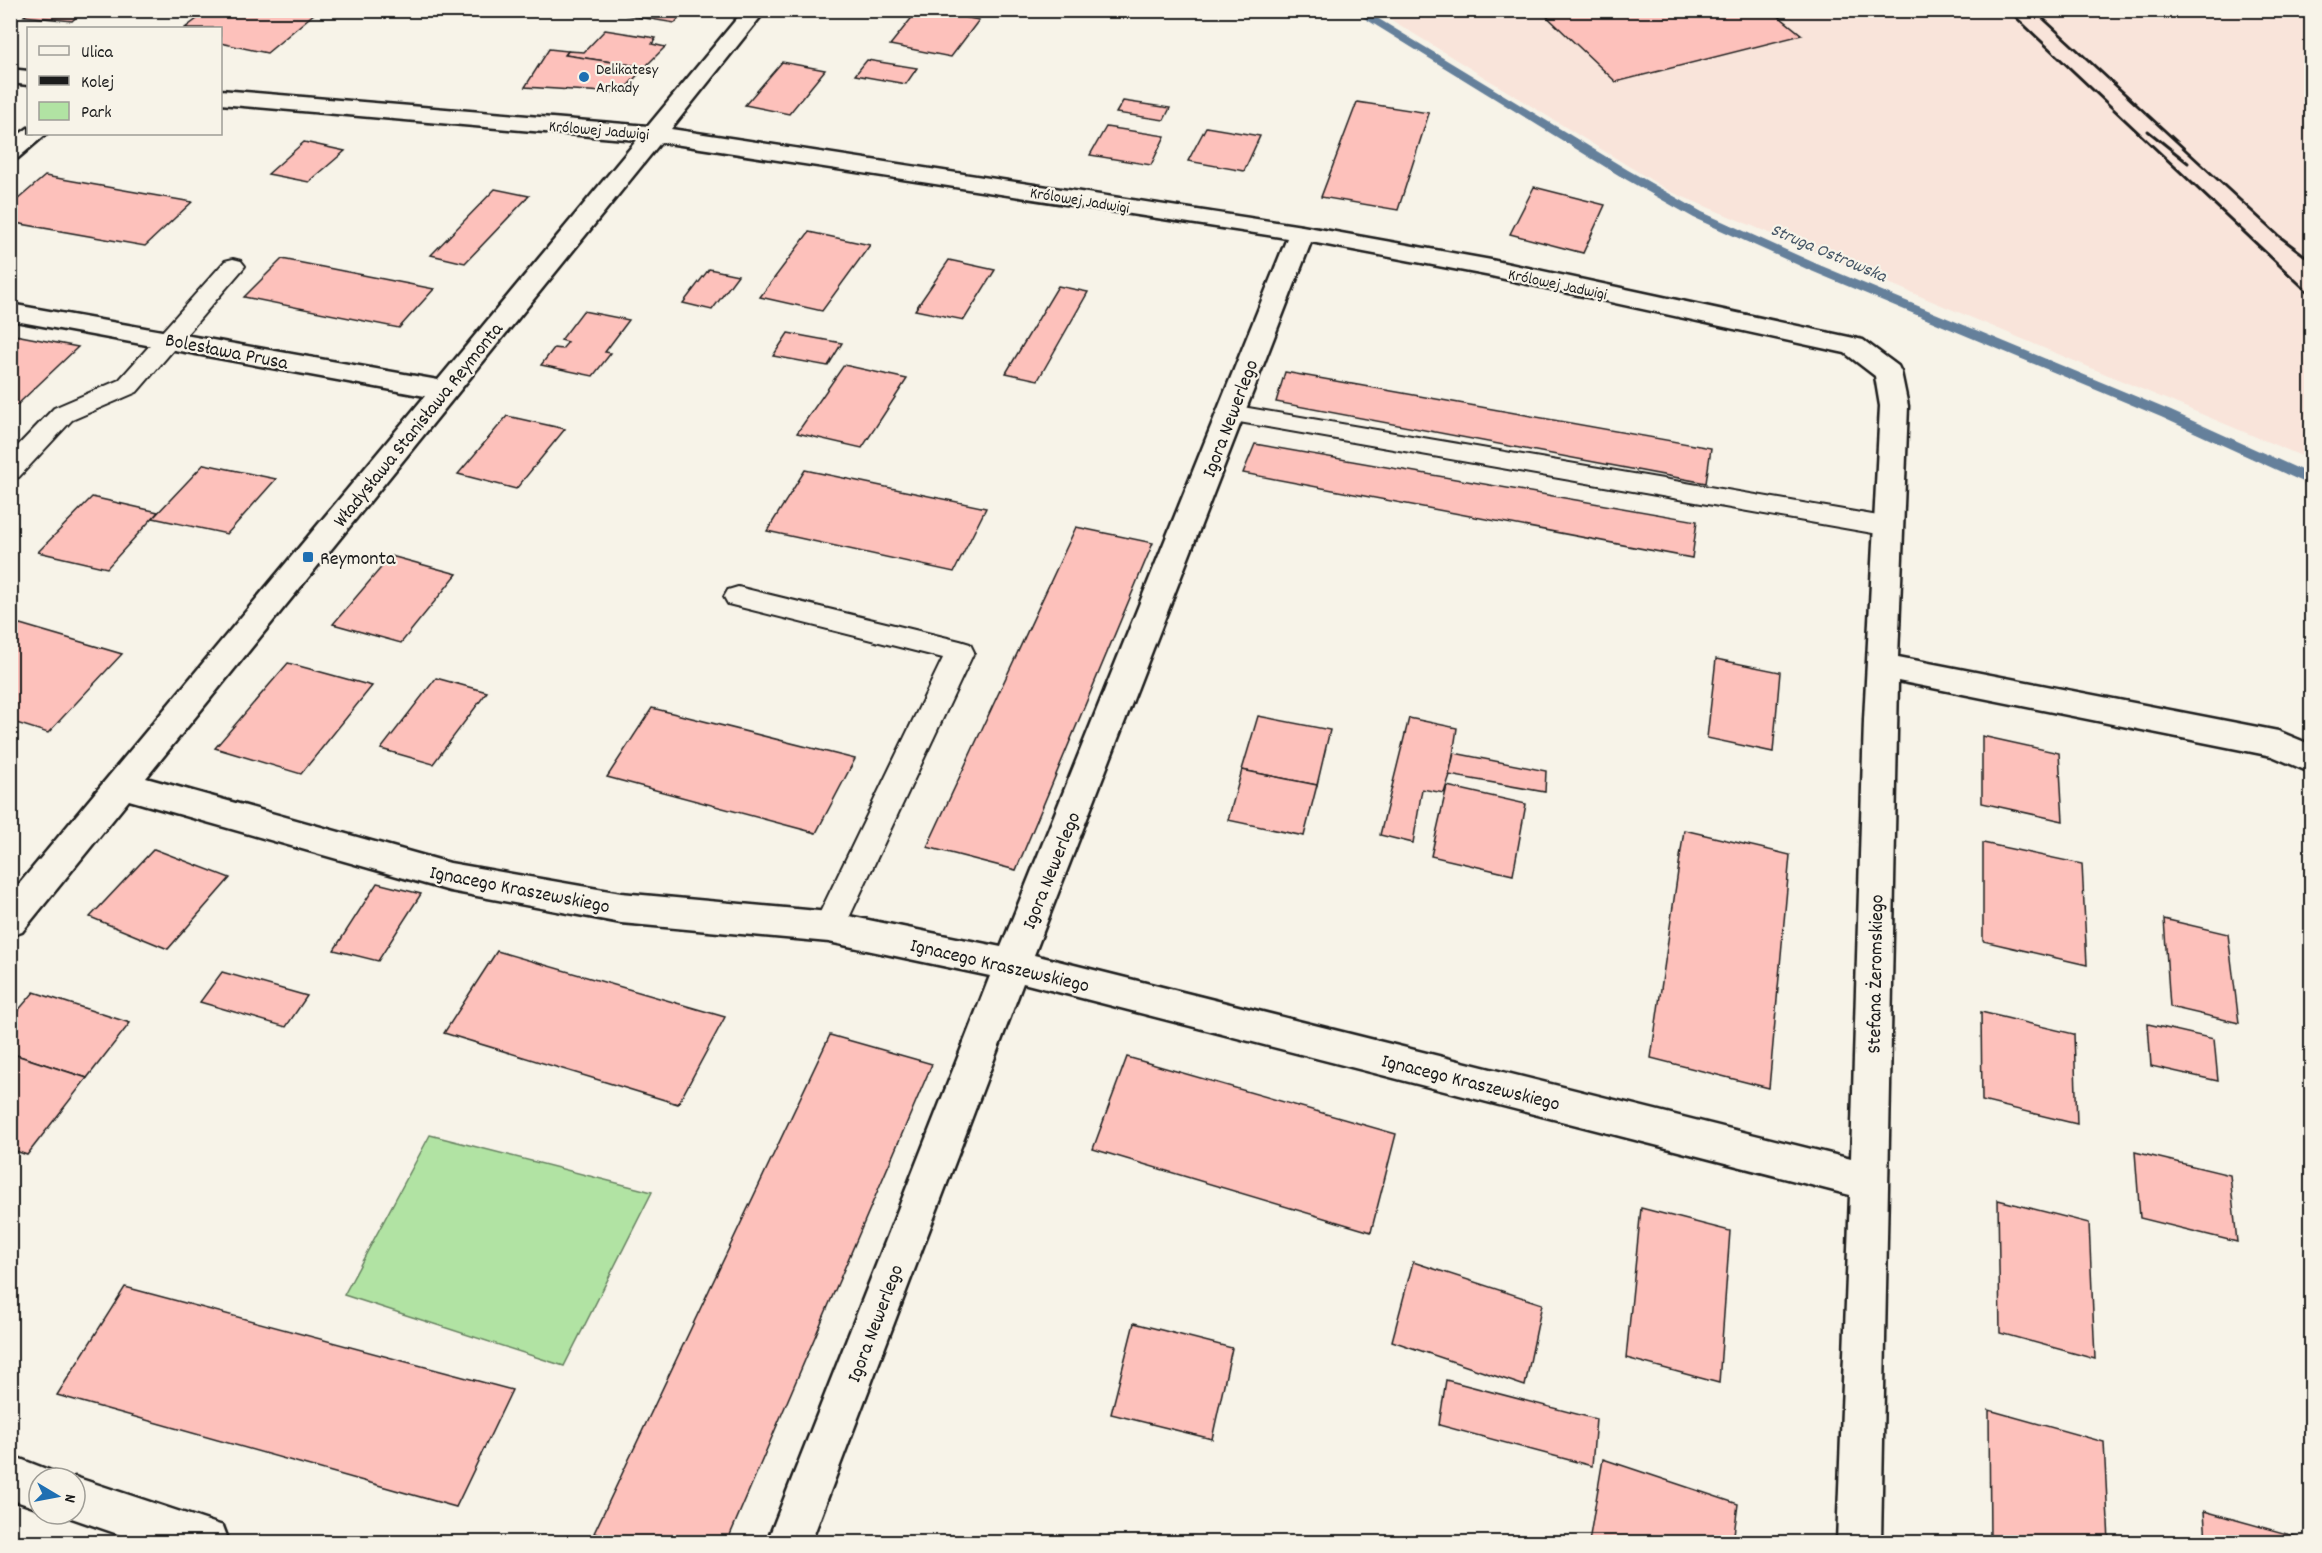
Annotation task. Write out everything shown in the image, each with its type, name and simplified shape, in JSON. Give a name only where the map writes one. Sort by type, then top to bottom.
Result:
[{"type":"street","name":"Władysława Stanisława Reymonta","points":[[10,921],[756,10]]},
{"type":"street","points":[[10,76],[27,78]]},
{"type":"street","name":"Królowej Jadwigi","points":[[222,97],[656,134],[1302,233],[1491,268],[1854,346],[1888,372],[1894,406]]},
{"type":"street","points":[[10,153],[33,135]]},
{"type":"street","name":"Igora Newerlego","points":[[789,1542],[1012,965],[1302,233]]},
{"type":"street","name":"Bolesława Prusa","points":[[10,312],[443,390]]},
{"type":"street","name":"Stefana Żeromskiego","points":[[1859,1542],[1882,666],[1894,406]]},
{"type":"street","points":[[1882,666],[2278,744],[2312,760]]},
{"type":"street","name":"Ignacego Kraszewskiego","points":[[123,785],[450,877],[621,908],[829,927],[1012,965],[1870,1182]]},
{"type":"street","points":[[10,1477],[27,1483]]},
{"type":"street","points":[[87,1503],[207,1542]]},
{"type":"lane","points":[[10,471],[63,414],[128,386],[233,266]]},
{"type":"lane","points":[[1231,413],[1890,527]]},
{"type":"lane","points":[[738,597],[960,652],[829,927]]},
{"type":"shaded area","points":[[1377,11],[2311,11],[2311,460],[1669,191]]},
{"type":"green space","points":[[430,1135],[652,1192],[564,1366],[344,1295]]},
{"type":"building","points":[[31,10],[98,10],[96,13],[83,11],[72,21],[24,16]]},
{"type":"building","points":[[209,10],[300,10],[315,13],[267,53],[222,43],[222,27],[186,27]]},
{"type":"building","points":[[630,10],[685,10],[675,23],[626,15]]},
{"type":"building","points":[[918,10],[979,20],[951,57],[890,45]]},
{"type":"building","points":[[1540,10],[1771,10],[1802,35],[1616,82]]},
{"type":"building","points":[[605,30],[656,38],[652,44],[665,47],[645,67],[565,55],[568,51],[584,52]]},
{"type":"building","name":"Delikatesy Arkady","points":[[549,49],[568,51],[565,55],[645,67],[621,93],[525,87]]},
{"type":"building","points":[[867,60],[917,68],[906,84],[855,75]]},
{"type":"building","points":[[782,62],[825,70],[789,114],[745,105]]},
{"type":"building","points":[[1123,101],[1170,108],[1164,120],[1116,113]]},
{"type":"building","points":[[1357,102],[1429,113],[1398,210],[1321,197]]},
{"type":"building","points":[[1106,127],[1165,136],[1151,165],[1090,155]]},
{"type":"building","points":[[1206,127],[1260,136],[1244,171],[1188,161]]},
{"type":"building","points":[[304,142],[345,151],[309,182],[268,174]]},
{"type":"building","points":[[45,176],[192,202],[145,246],[10,222],[10,206]]},
{"type":"building","points":[[1534,187],[1605,205],[1583,253],[1510,234]]},
{"type":"building","points":[[495,189],[529,196],[465,263],[431,255]]},
{"type":"building","points":[[809,232],[870,245],[822,311],[760,297]]},
{"type":"building","points":[[282,259],[434,289],[399,328],[244,297]]},
{"type":"building","points":[[949,260],[995,270],[964,320],[915,310]]},
{"type":"building","points":[[709,269],[738,275],[712,310],[683,303]]},
{"type":"building","points":[[1058,286],[1088,292],[1038,380],[1006,373]]},
{"type":"building","points":[[583,311],[629,320],[605,352],[611,353],[593,376],[541,365],[554,348],[562,349],[568,342],[561,340]]},
{"type":"building","points":[[788,333],[842,343],[828,366],[773,356]]},
{"type":"building","points":[[10,334],[78,347],[17,405],[10,404]]},
{"type":"building","points":[[844,365],[907,379],[862,448],[797,433]]},
{"type":"building","points":[[1285,372],[1711,448],[1706,483],[1276,402]]},
{"type":"building","points":[[507,416],[565,429],[516,489],[458,474]]},
{"type":"building","points":[[1255,444],[1697,521],[1692,558],[1243,473]]},
{"type":"building","points":[[204,464],[276,479],[227,534],[153,518]]},
{"type":"building","points":[[805,470],[986,508],[954,572],[767,531]]},
{"type":"building","points":[[92,497],[158,512],[107,568],[38,552]]},
{"type":"building","points":[[1076,527],[1153,543],[1016,870],[927,847]]},
{"type":"building","points":[[391,556],[457,574],[401,643],[333,624]]},
{"type":"building","points":[[20,624],[122,654],[48,733],[10,721],[10,633]]},
{"type":"building","points":[[1716,659],[1780,672],[1773,752],[1707,738]]},
{"type":"building","points":[[288,663],[372,686],[301,774],[215,748]]},
{"type":"building","points":[[436,678],[487,692],[433,764],[381,749]]},
{"type":"building","points":[[652,708],[855,759],[816,833],[607,777]]},
{"type":"building","points":[[1258,716],[1330,730],[1317,785],[1242,770]]},
{"type":"building","points":[[1409,718],[1457,728],[1450,775],[1444,793],[1422,789],[1413,843],[1380,835]]},
{"type":"building","points":[[1982,736],[2059,753],[2063,821],[1982,803]]},
{"type":"building","points":[[1454,753],[1546,771],[1545,792],[1449,775]]},
{"type":"building","points":[[1242,770],[1317,785],[1304,836],[1228,820]]},
{"type":"building","points":[[1447,786],[1526,804],[1513,875],[1431,856]]},
{"type":"building","points":[[1684,830],[1790,855],[1769,1088],[1651,1058]]},
{"type":"building","points":[[1983,843],[2082,864],[2087,965],[1983,941]]},
{"type":"building","points":[[154,849],[230,878],[168,949],[90,917]]},
{"type":"building","points":[[377,883],[421,894],[378,961],[334,950]]},
{"type":"building","points":[[2164,919],[2228,934],[2239,1023],[2170,1007]]},
{"type":"building","points":[[497,951],[725,1017],[678,1104],[444,1033]]},
{"type":"building","points":[[222,972],[307,996],[286,1027],[200,1002]]},
{"type":"building","points":[[34,992],[130,1023],[87,1078],[10,1053],[10,1020]]},
{"type":"building","points":[[1981,1012],[2074,1034],[2077,1124],[1982,1101]]},
{"type":"building","points":[[2148,1024],[2214,1039],[2218,1081],[2151,1066]]},
{"type":"building","points":[[830,1035],[932,1064],[727,1542],[623,1542],[594,1533]]},
{"type":"building","points":[[10,1053],[87,1078],[27,1155],[10,1149]]},
{"type":"building","points":[[1127,1057],[1396,1134],[1371,1232],[1093,1149]]},
{"type":"building","points":[[2135,1152],[2230,1175],[2237,1242],[2140,1218]]},
{"type":"building","points":[[1998,1200],[2089,1223],[2095,1359],[2000,1333]]},
{"type":"building","points":[[1641,1208],[1730,1231],[1719,1383],[1626,1358]]},
{"type":"building","points":[[1413,1262],[1542,1304],[1525,1386],[1392,1341]]},
{"type":"building","points":[[125,1287],[512,1390],[456,1507],[57,1395]]},
{"type":"building","points":[[1134,1323],[1232,1348],[1212,1439],[1111,1414]]},
{"type":"building","points":[[1446,1380],[1596,1419],[1592,1466],[1439,1425]]},
{"type":"building","points":[[1989,1410],[2104,1442],[2109,1542],[1990,1542]]},
{"type":"building","points":[[1603,1459],[1738,1504],[1733,1542],[1589,1542]]},
{"type":"building","points":[[2204,1511],[2312,1541],[2312,1542],[2206,1542]]},
{"type":"waterway","name":"Struga Ostrowska","points":[[1356,10],[1624,173],[1698,215],[1813,267],[2166,414],[2312,481]]},
{"type":"railway","points":[[2008,10],[2312,296]]},
{"type":"railway","points":[[2034,10],[2279,236],[2312,261]]},
{"type":"railway","points":[[2148,131],[2188,163]]},
{"type":"place","name":"Delikatesy Arkady","points":[[584,77]]},
{"type":"place","name":"Reymonta","points":[[308,557]]}]
